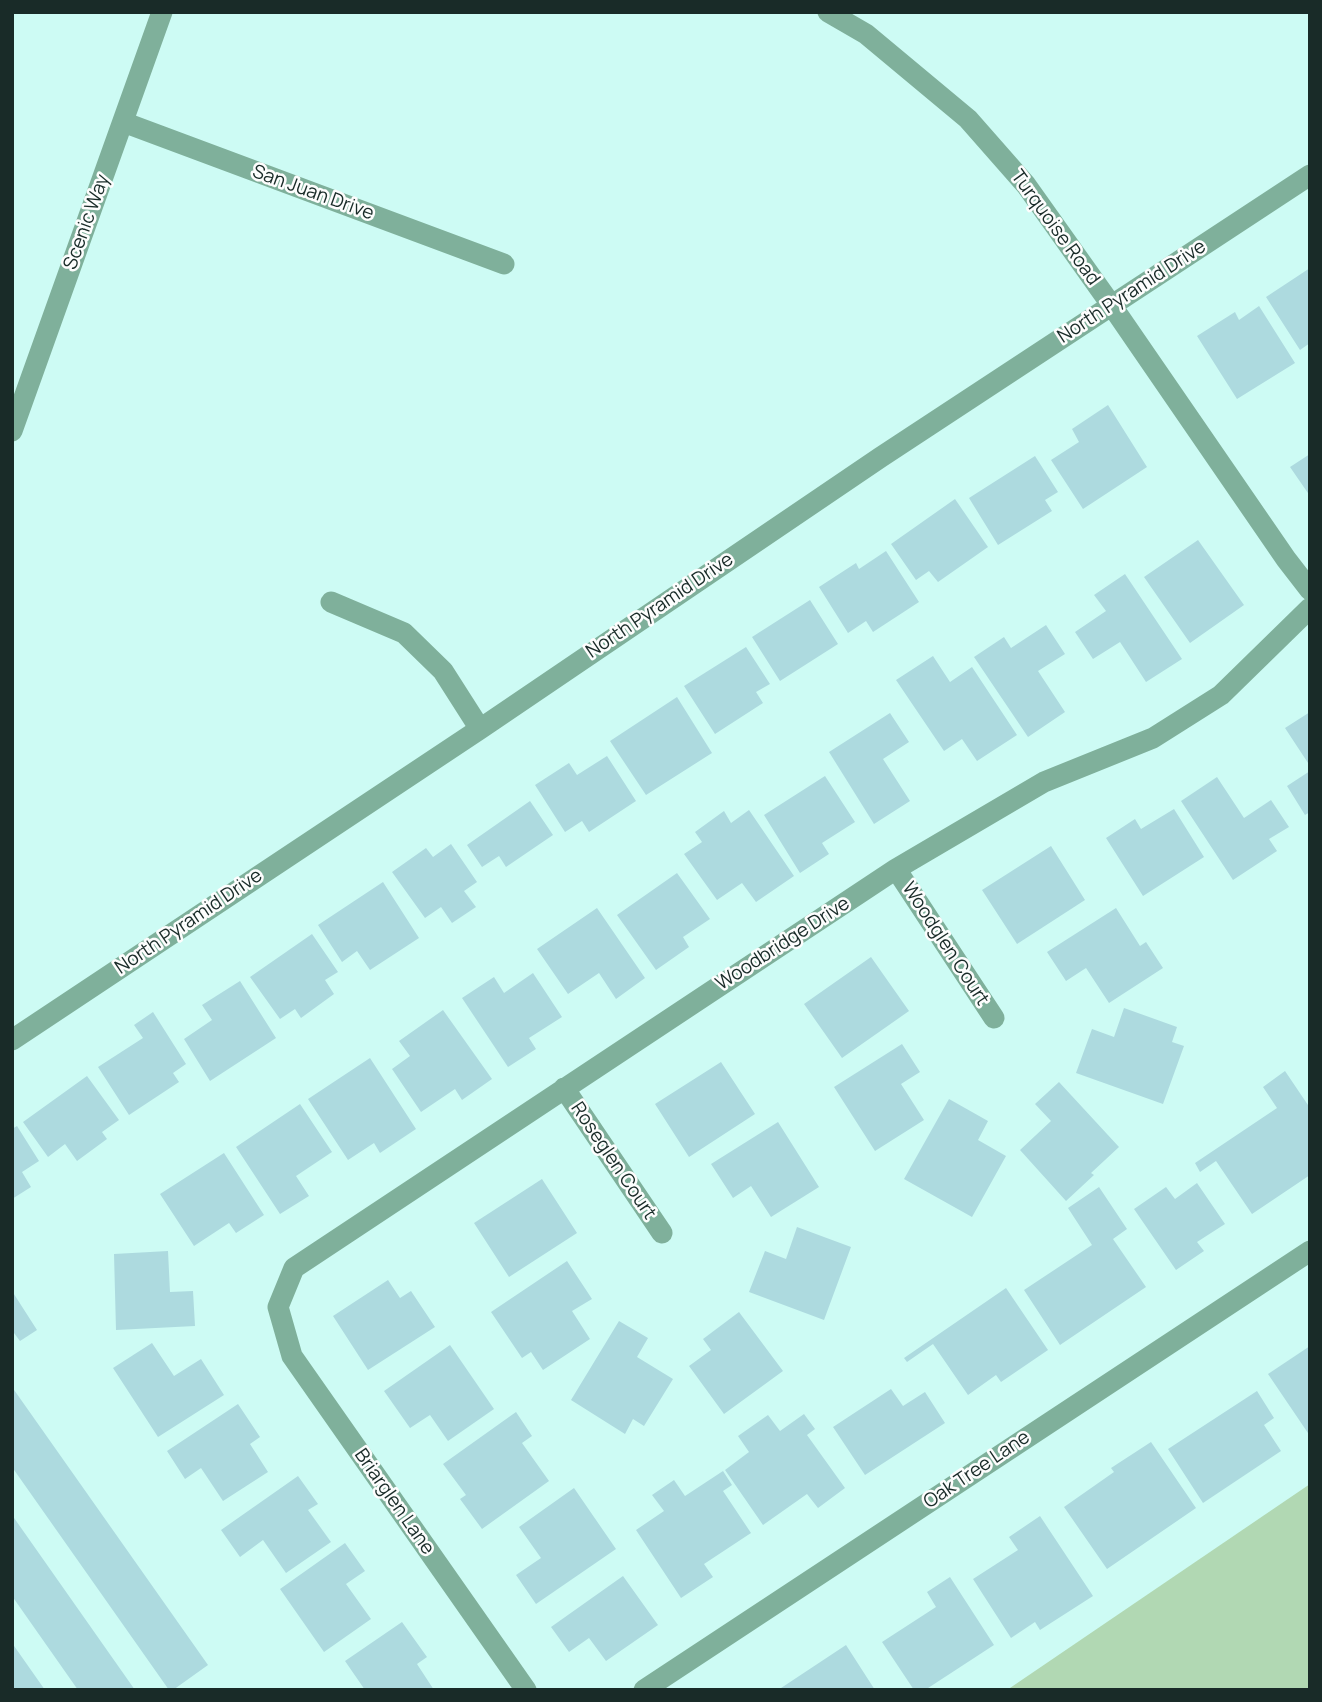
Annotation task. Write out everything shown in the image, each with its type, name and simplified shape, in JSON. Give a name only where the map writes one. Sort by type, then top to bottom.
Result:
[{"type":"street","name":"Scenic Way","points":[[12,431],[162,12]]},
{"type":"street","name":"Turquoise Road","points":[[828,12],[866,34],[968,119],[1026,185],[1310,590]]},
{"type":"street","name":"San Juan Drive","points":[[123,122],[504,264]]},
{"type":"street","name":"North Pyramid Drive","points":[[12,1040],[480,729],[881,457],[1310,175]]},
{"type":"street","points":[[331,601],[404,633],[443,671],[480,729]]},
{"type":"street","name":"Woodbridge Drive","points":[[278,1307],[294,1268],[896,869],[1044,782],[1153,738],[1221,695],[1310,608]]},
{"type":"street","name":"Woodglen Court","points":[[896,869],[994,1018]]},
{"type":"street","name":"Roseglen Court","points":[[564,1088],[662,1233]]},
{"type":"street","name":"Oak Tree Lane","points":[[644,1690],[1310,1251]]},
{"type":"street","name":"Briarglen Lane","points":[[278,1307],[292,1356],[526,1690]]},
{"type":"green space","points":[[1310,1484],[1310,1690],[1007,1690]]},
{"type":"building","points":[[1310,268],[1310,343],[1300,350],[1266,297]]},
{"type":"building","points":[[1259,306],[1295,363],[1237,399],[1197,336],[1235,312],[1239,320]]},
{"type":"building","points":[[1108,405],[1147,467],[1083,509],[1051,460],[1079,442],[1072,429]]},
{"type":"building","points":[[1310,454],[1310,496],[1290,467]]},
{"type":"building","points":[[1035,456],[1058,492],[1045,500],[1052,511],[998,545],[969,498]]},
{"type":"building","points":[[955,499],[988,547],[938,582],[929,571],[916,580],[891,544]]},
{"type":"building","points":[[1198,540],[1244,605],[1190,643],[1144,577]]},
{"type":"building","points":[[886,551],[919,602],[873,632],[866,621],[848,633],[819,587],[856,563],[859,569]]},
{"type":"building","points":[[1125,574],[1182,659],[1146,682],[1120,642],[1093,659],[1075,632],[1106,611],[1094,595]]},
{"type":"building","points":[[810,600],[838,644],[780,681],[752,637]]},
{"type":"building","points":[[1046,625],[1065,654],[1038,671],[1065,712],[1028,737],[974,657],[1004,637],[1011,648]]},
{"type":"building","points":[[746,647],[770,684],[756,692],[763,703],[715,734],[684,686]]},
{"type":"building","points":[[933,656],[950,682],[972,667],[1017,735],[977,761],[962,739],[944,751],[896,680]]},
{"type":"building","points":[[677,697],[712,753],[646,795],[610,741]]},
{"type":"building","points":[[1310,712],[1310,766],[1285,728]]},
{"type":"building","points":[[890,713],[909,742],[883,759],[910,801],[874,824],[829,752]]},
{"type":"building","points":[[607,756],[636,801],[589,832],[582,821],[565,832],[535,785],[569,763],[577,775]]},
{"type":"building","points":[[1310,771],[1310,812],[1305,815],[1287,786]]},
{"type":"building","points":[[825,776],[855,822],[822,843],[829,854],[800,873],[764,815]]},
{"type":"building","points":[[1217,777],[1244,818],[1271,800],[1289,827],[1269,839],[1277,851],[1233,880],[1181,801]]},
{"type":"building","points":[[530,801],[553,835],[506,867],[499,856],[482,867],[467,845]]},
{"type":"building","points":[[1174,809],[1204,857],[1143,896],[1106,838],[1135,819],[1141,829]]},
{"type":"building","points":[[749,810],[794,876],[756,902],[742,883],[717,900],[684,854],[702,842],[695,832],[724,811],[731,823]]},
{"type":"building","points":[[451,844],[477,882],[464,891],[476,907],[452,923],[441,907],[425,918],[392,872],[426,848],[433,857]]},
{"type":"building","points":[[1051,846],[1085,900],[1017,944],[982,890]]},
{"type":"building","points":[[677,873],[710,919],[683,937],[689,947],[656,970],[617,915]]},
{"type":"building","points":[[383,882],[419,938],[370,970],[357,951],[342,962],[318,925]]},
{"type":"building","points":[[597,908],[645,978],[616,999],[599,973],[568,994],[537,949]]},
{"type":"building","points":[[1116,908],[1140,946],[1146,942],[1163,968],[1109,1003],[1086,968],[1066,981],[1047,952]]},
{"type":"building","points":[[312,934],[338,972],[325,980],[334,994],[301,1018],[295,1009],[280,1019],[250,977]]},
{"type":"building","points":[[871,957],[909,1011],[842,1058],[804,1004]]},
{"type":"building","points":[[533,973],[562,1017],[529,1038],[536,1049],[508,1067],[462,998],[494,977],[504,993]]},
{"type":"building","points":[[240,981],[276,1038],[210,1081],[184,1039],[212,1020],[202,1005]]},
{"type":"building","points":[[1124,1008],[1177,1027],[1172,1042],[1184,1046],[1163,1104],[1076,1073],[1092,1029],[1114,1037]]},
{"type":"building","points":[[443,1010],[492,1079],[462,1100],[455,1089],[421,1112],[392,1069],[410,1056],[399,1041]]},
{"type":"building","points":[[153,1012],[186,1064],[173,1073],[179,1082],[129,1115],[98,1067],[143,1038],[134,1025]]},
{"type":"building","points":[[902,1044],[920,1072],[901,1084],[924,1120],[875,1151],[834,1087]]},
{"type":"building","points":[[370,1058],[416,1129],[380,1153],[374,1143],[348,1160],[308,1099]]},
{"type":"building","points":[[721,1062],[755,1114],[689,1157],[655,1104]]},
{"type":"building","points":[[1285,1071],[1310,1108],[1310,1175],[1252,1214],[1216,1161],[1200,1172],[1195,1163],[1277,1108],[1263,1087]]},
{"type":"building","points":[[87,1076],[119,1120],[102,1132],[107,1139],[77,1161],[65,1144],[48,1157],[23,1122]]},
{"type":"building","points":[[1059,1082],[1119,1147],[1066,1201],[1020,1150],[1051,1121],[1035,1104]]},
{"type":"building","points":[[949,1099],[988,1121],[978,1140],[1006,1156],[972,1217],[904,1179]]},
{"type":"building","points":[[300,1104],[332,1152],[296,1176],[309,1196],[280,1214],[236,1147]]},
{"type":"building","points":[[778,1122],[819,1187],[771,1217],[751,1186],[733,1198],[711,1164]]},
{"type":"building","points":[[17,1126],[39,1161],[22,1172],[31,1187],[12,1199],[12,1129]]},
{"type":"building","points":[[224,1153],[264,1215],[236,1233],[229,1223],[194,1246],[160,1194]]},
{"type":"building","points":[[542,1179],[577,1233],[509,1277],[474,1223]]},
{"type":"building","points":[[1197,1183],[1225,1224],[1197,1242],[1204,1251],[1176,1270],[1134,1209],[1166,1187],[1175,1199]]},
{"type":"building","points":[[1099,1187],[1127,1229],[1113,1239],[1146,1287],[1060,1345],[1024,1290],[1092,1245],[1068,1208]]},
{"type":"building","points":[[797,1227],[851,1247],[824,1320],[749,1292],[765,1251],[786,1259]]},
{"type":"building","points":[[168,1251],[170,1292],[193,1291],[195,1326],[116,1330],[114,1254]]},
{"type":"building","points":[[567,1261],[592,1299],[572,1311],[590,1339],[543,1370],[531,1352],[522,1358],[491,1312]]},
{"type":"building","points":[[388,1280],[400,1298],[411,1291],[435,1327],[368,1370],[333,1316]]},
{"type":"building","points":[[1006,1288],[1048,1350],[1001,1382],[996,1375],[968,1395],[933,1344],[907,1362],[904,1358]]},
{"type":"building","points":[[12,1291],[37,1330],[20,1341],[12,1334]]},
{"type":"building","points":[[739,1312],[783,1371],[724,1414],[689,1366],[711,1350],[703,1339]]},
{"type":"building","points":[[619,1321],[648,1338],[637,1357],[673,1379],[644,1426],[633,1419],[625,1434],[571,1400]]},
{"type":"building","points":[[152,1343],[174,1376],[201,1359],[224,1395],[158,1437],[113,1368]]},
{"type":"building","points":[[450,1345],[494,1409],[448,1441],[430,1415],[410,1428],[384,1391]]},
{"type":"building","points":[[1310,1346],[1310,1436],[1268,1374]]},
{"type":"building","points":[[12,1387],[208,1665],[173,1690],[169,1690],[12,1467]]},
{"type":"building","points":[[891,1389],[903,1406],[925,1392],[945,1423],[865,1475],[833,1427]]},
{"type":"building","points":[[1257,1391],[1274,1418],[1264,1425],[1281,1451],[1203,1503],[1168,1449]]},
{"type":"building","points":[[238,1404],[260,1437],[250,1444],[268,1472],[223,1501],[201,1468],[185,1479],[167,1451]]},
{"type":"building","points":[[516,1412],[532,1436],[522,1443],[549,1481],[482,1529],[460,1499],[466,1495],[443,1464]]},
{"type":"building","points":[[804,1414],[815,1429],[807,1435],[845,1488],[818,1508],[807,1494],[763,1525],[725,1470],[749,1452],[738,1436],[768,1415],[780,1431]]},
{"type":"building","points":[[1151,1442],[1196,1508],[1107,1569],[1064,1507],[1114,1472],[1111,1468]]},
{"type":"building","points":[[723,1471],[732,1485],[723,1491],[751,1533],[704,1564],[713,1577],[681,1598],[636,1530],[664,1511],[652,1495],[674,1480],[685,1496]]},
{"type":"building","points":[[298,1476],[318,1504],[308,1510],[331,1542],[286,1573],[263,1540],[240,1557],[221,1530]]},
{"type":"building","points":[[574,1488],[616,1549],[536,1604],[516,1575],[541,1558],[519,1527]]},
{"type":"building","points":[[12,1515],[135,1690],[78,1690],[12,1596]]},
{"type":"building","points":[[1040,1516],[1093,1596],[1040,1630],[1035,1622],[1011,1638],[973,1579],[1018,1550],[1009,1537]]},
{"type":"building","points":[[345,1543],[365,1571],[346,1584],[371,1619],[324,1652],[280,1589]]},
{"type":"building","points":[[623,1576],[658,1625],[606,1661],[589,1638],[569,1652],[551,1627]]},
{"type":"building","points":[[950,1577],[994,1645],[925,1690],[914,1690],[882,1642],[936,1607],[927,1592]]},
{"type":"building","points":[[402,1622],[427,1657],[417,1664],[434,1690],[365,1690],[345,1661]]},
{"type":"building","points":[[12,1643],[45,1690],[12,1690]]},
{"type":"building","points":[[846,1645],[875,1690],[778,1690]]}]
